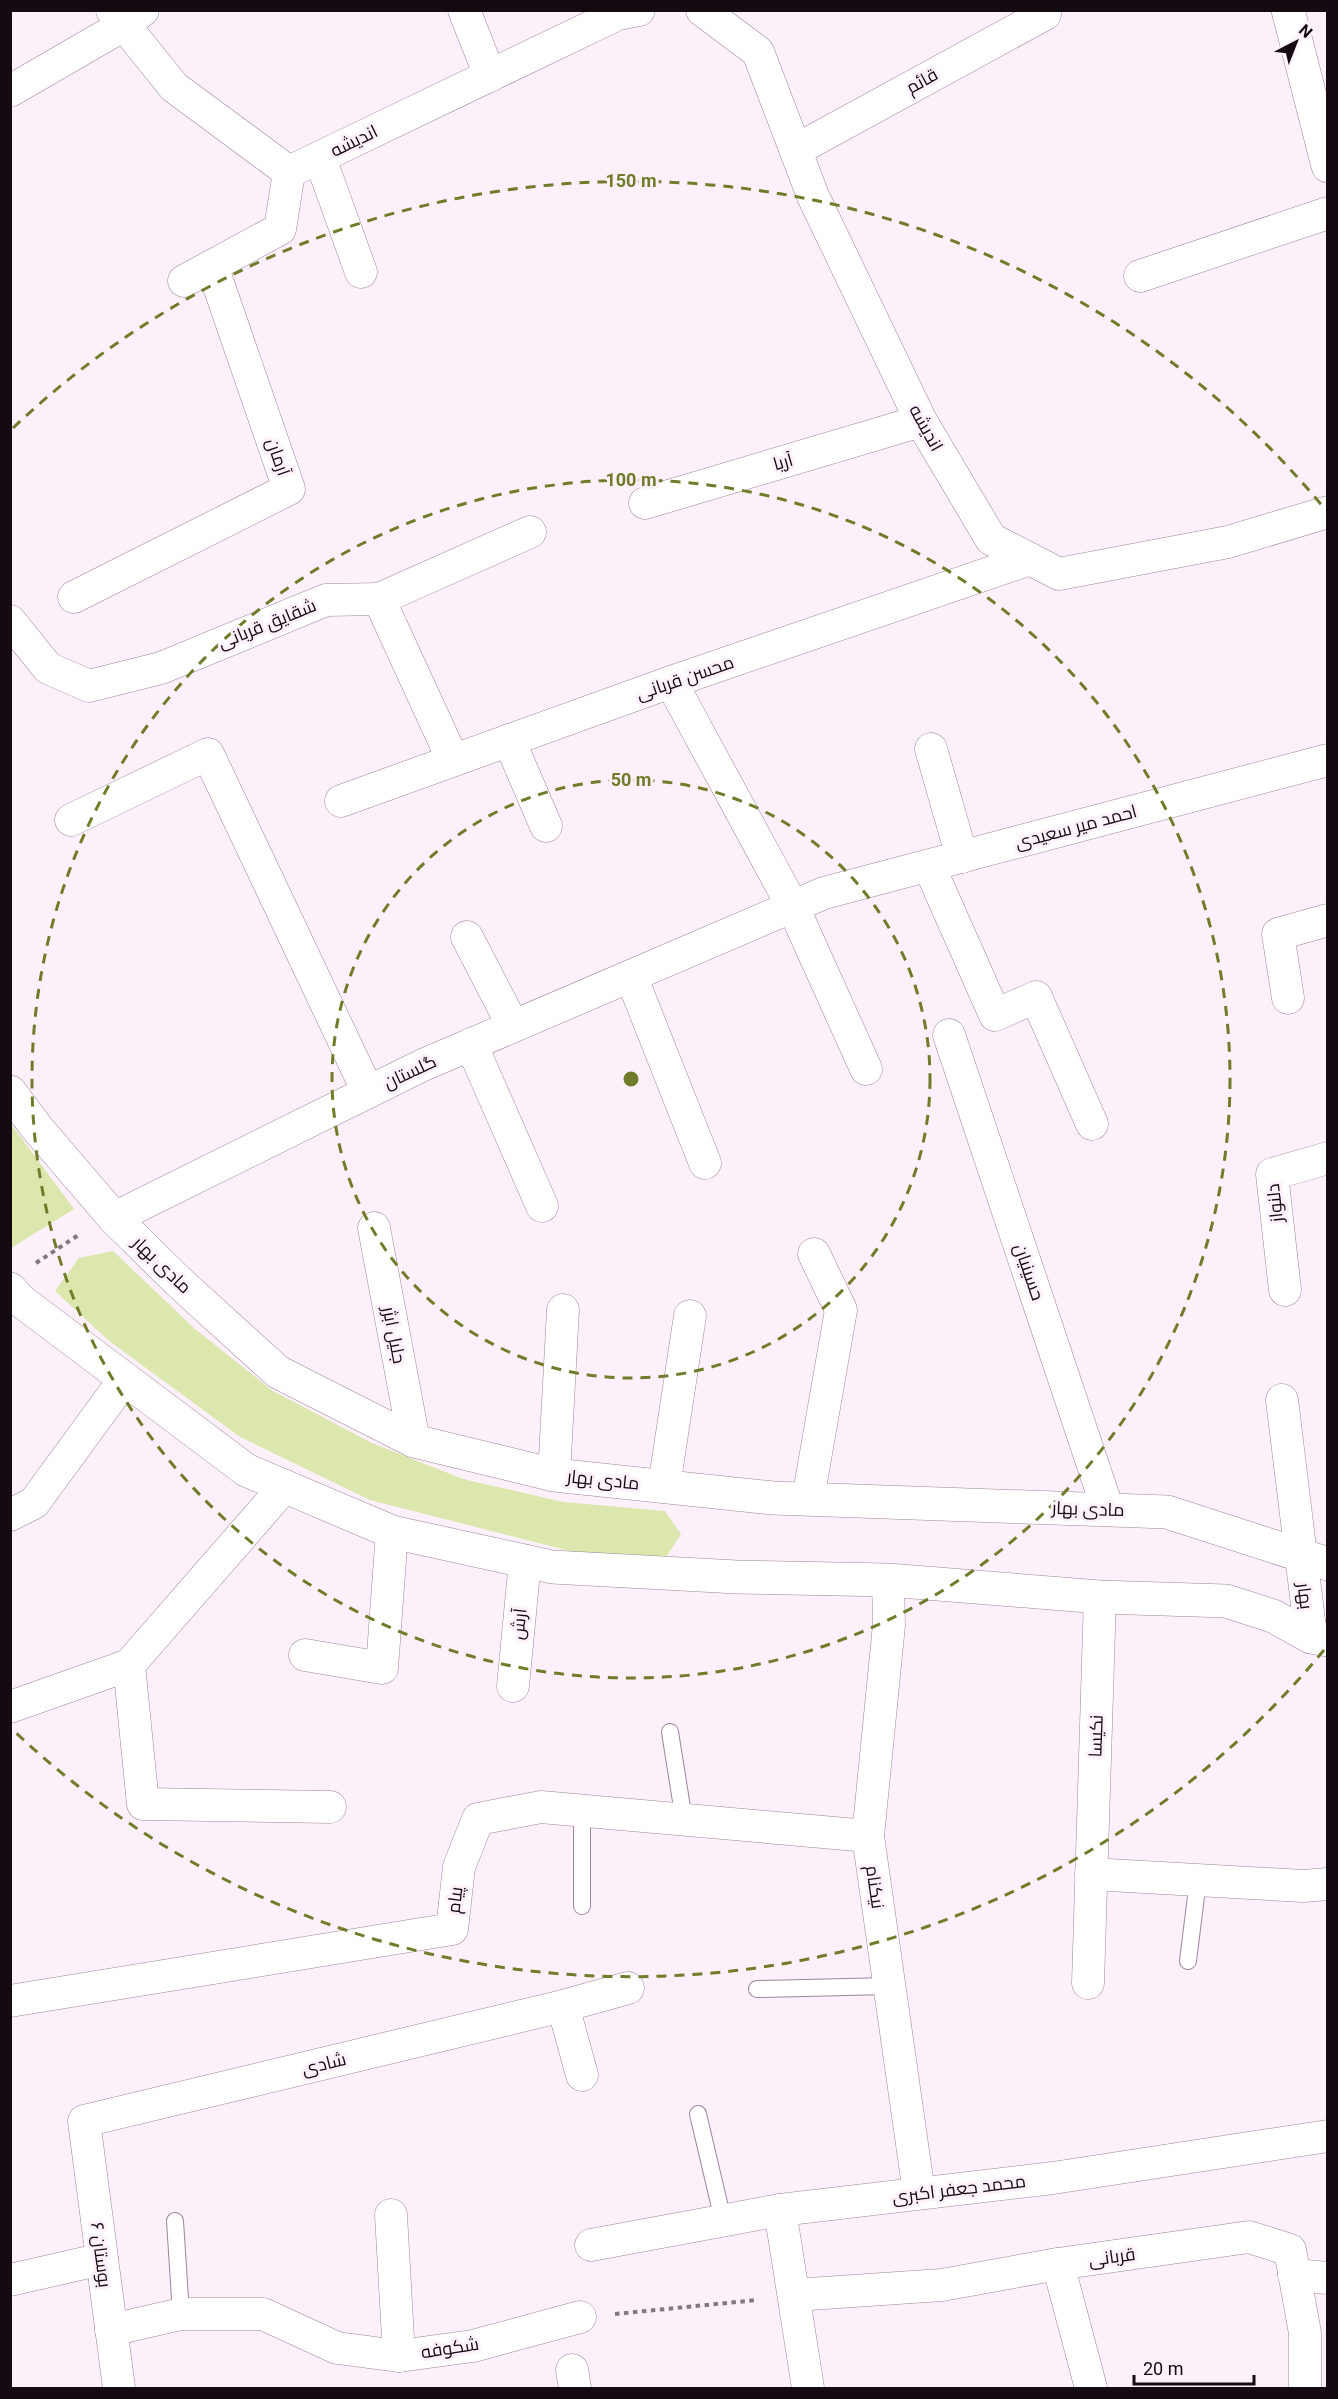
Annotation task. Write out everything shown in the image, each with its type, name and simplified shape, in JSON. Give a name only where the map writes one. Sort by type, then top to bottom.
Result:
[{"type":"street","points":[[464,10],[490,76]]},
{"type":"street","name":"اندیشه","points":[[290,172],[618,14],[639,10]]},
{"type":"street","name":"اندیشه","points":[[702,10],[758,52],[813,196],[921,421],[991,539],[1059,574],[1228,542],[1328,512]]},
{"type":"street","points":[[1288,10],[1328,166]]},
{"type":"street","name":"قائم","points":[[796,150],[1047,12]]},
{"type":"street","points":[[10,91],[126,15],[174,87],[290,172],[280,229],[184,281]]},
{"type":"street","points":[[320,158],[361,272]]},
{"type":"street","points":[[1140,276],[1328,213]]},
{"type":"street","name":"آرمان","points":[[74,597],[289,489],[212,266]]},
{"type":"street","name":"آریا","points":[[645,502],[921,421]]},
{"type":"street","points":[[453,760],[379,600],[530,532]]},
{"type":"street","name":"محسن قربانی","points":[[342,801],[671,682],[1030,559]]},
{"type":"street","name":"شقایق قربانی","points":[[10,621],[48,668],[90,686],[161,668],[326,600],[379,600]]},
{"type":"street","points":[[671,682],[793,907],[866,1069]]},
{"type":"street","points":[[509,740],[546,826]]},
{"type":"street","points":[[931,749],[962,857]]},
{"type":"street","points":[[71,820],[208,754],[368,1092]]},
{"type":"street","name":"احمد میر سعیدی","points":[[824,893],[1328,760]]},
{"type":"street","points":[[930,866],[995,1015],[1036,997],[1092,1124]]},
{"type":"street","name":"گلستان","points":[[114,1218],[368,1092],[471,1044],[824,893]]},
{"type":"street","points":[[1288,998],[1278,934],[1328,920]]},
{"type":"street","points":[[467,937],[513,1026]]},
{"type":"street","points":[[631,976],[705,1163]]},
{"type":"street","name":"حسینیان","points":[[949,1035],[1108,1510]]},
{"type":"street","points":[[471,1044],[542,1206]]},
{"type":"street","name":"مادی بهار","points":[[10,1092],[37,1128],[114,1218],[180,1283],[278,1372],[414,1441],[554,1475],[664,1486],[808,1499],[1167,1512],[1314,1559]]},
{"type":"street","name":"دلنواز","points":[[1285,1290],[1272,1174],[1328,1158]]},
{"type":"street","name":"جلیل ابژر","points":[[374,1228],[414,1441]]},
{"type":"street","points":[[808,1499],[841,1310],[814,1254]]},
{"type":"street","points":[[19,1279],[21,1301],[246,1470],[392,1532],[552,1567],[656,1573],[888,1580],[1101,1598],[1226,1601],[1273,1616],[1319,1639]]},
{"type":"street","points":[[554,1475],[563,1310]]},
{"type":"street","points":[[664,1486],[690,1316]]},
{"type":"street","points":[[10,1515],[34,1503],[124,1380]]},
{"type":"street","name":"بهار","points":[[1282,1400],[1314,1559],[1319,1639]]},
{"type":"street","points":[[10,1707],[129,1665],[285,1486]]},
{"type":"street","points":[[305,1655],[382,1668],[392,1532]]},
{"type":"street","name":"آرش","points":[[513,1686],[525,1561]]},
{"type":"street","name":"نیکنام","points":[[888,1580],[889,1625],[868,1836],[919,2193]]},
{"type":"street","name":"نکیسا","points":[[1088,1983],[1101,1598]]},
{"type":"street","points":[[129,1665],[143,1804],[330,1807]]},
{"type":"street","name":"پیام","points":[[10,2001],[452,1929],[459,1867],[478,1819],[541,1807],[868,1836]]},
{"type":"street","points":[[1091,1874],[1303,1886],[1328,1884]]},
{"type":"street","name":"شادی","points":[[84,2121],[563,2006],[628,1988]]},
{"type":"street","points":[[563,2006],[582,2075]]},
{"type":"street","name":"بوستان ۶","points":[[84,2121],[119,2388]]},
{"type":"street","name":"محمد جعفر اکبری","points":[[591,2246],[780,2210],[1053,2178],[1328,2136]]},
{"type":"street","points":[[780,2210],[808,2388]]},
{"type":"street","points":[[391,2215],[399,2356]]},
{"type":"street","name":"قربانی","points":[[794,2295],[942,2285],[1058,2264],[1249,2237],[1290,2250],[1305,2332],[1305,2388]]},
{"type":"street","points":[[10,2280],[102,2259]]},
{"type":"street","points":[[1058,2264],[1090,2388]]},
{"type":"street","points":[[1294,2275],[1328,2278]]},
{"type":"street","name":"شکوفه","points":[[111,2330],[181,2314],[262,2314],[337,2349],[399,2356],[473,2346],[580,2318]]},
{"type":"lane","points":[[670,1732],[684,1820]]},
{"type":"lane","points":[[582,1811],[582,1906]]},
{"type":"lane","points":[[1188,1961],[1198,1880]]},
{"type":"lane","points":[[757,1989],[889,1986]]},
{"type":"lane","points":[[698,2114],[723,2220]]},
{"type":"lane","points":[[175,2221],[181,2314]]},
{"type":"path","points":[[19,1279],[71,1239],[114,1218]]},
{"type":"path","points":[[580,2318],[703,2307],[794,2295]]},
{"type":"green space","points":[[10,1124],[74,1209],[11,1248]]},
{"type":"green space","points":[[113,1251],[195,1329],[273,1391],[372,1443],[463,1479],[563,1502],[665,1511],[681,1534],[656,1573],[370,1500],[240,1437],[108,1340],[55,1291],[79,1258]]}]
